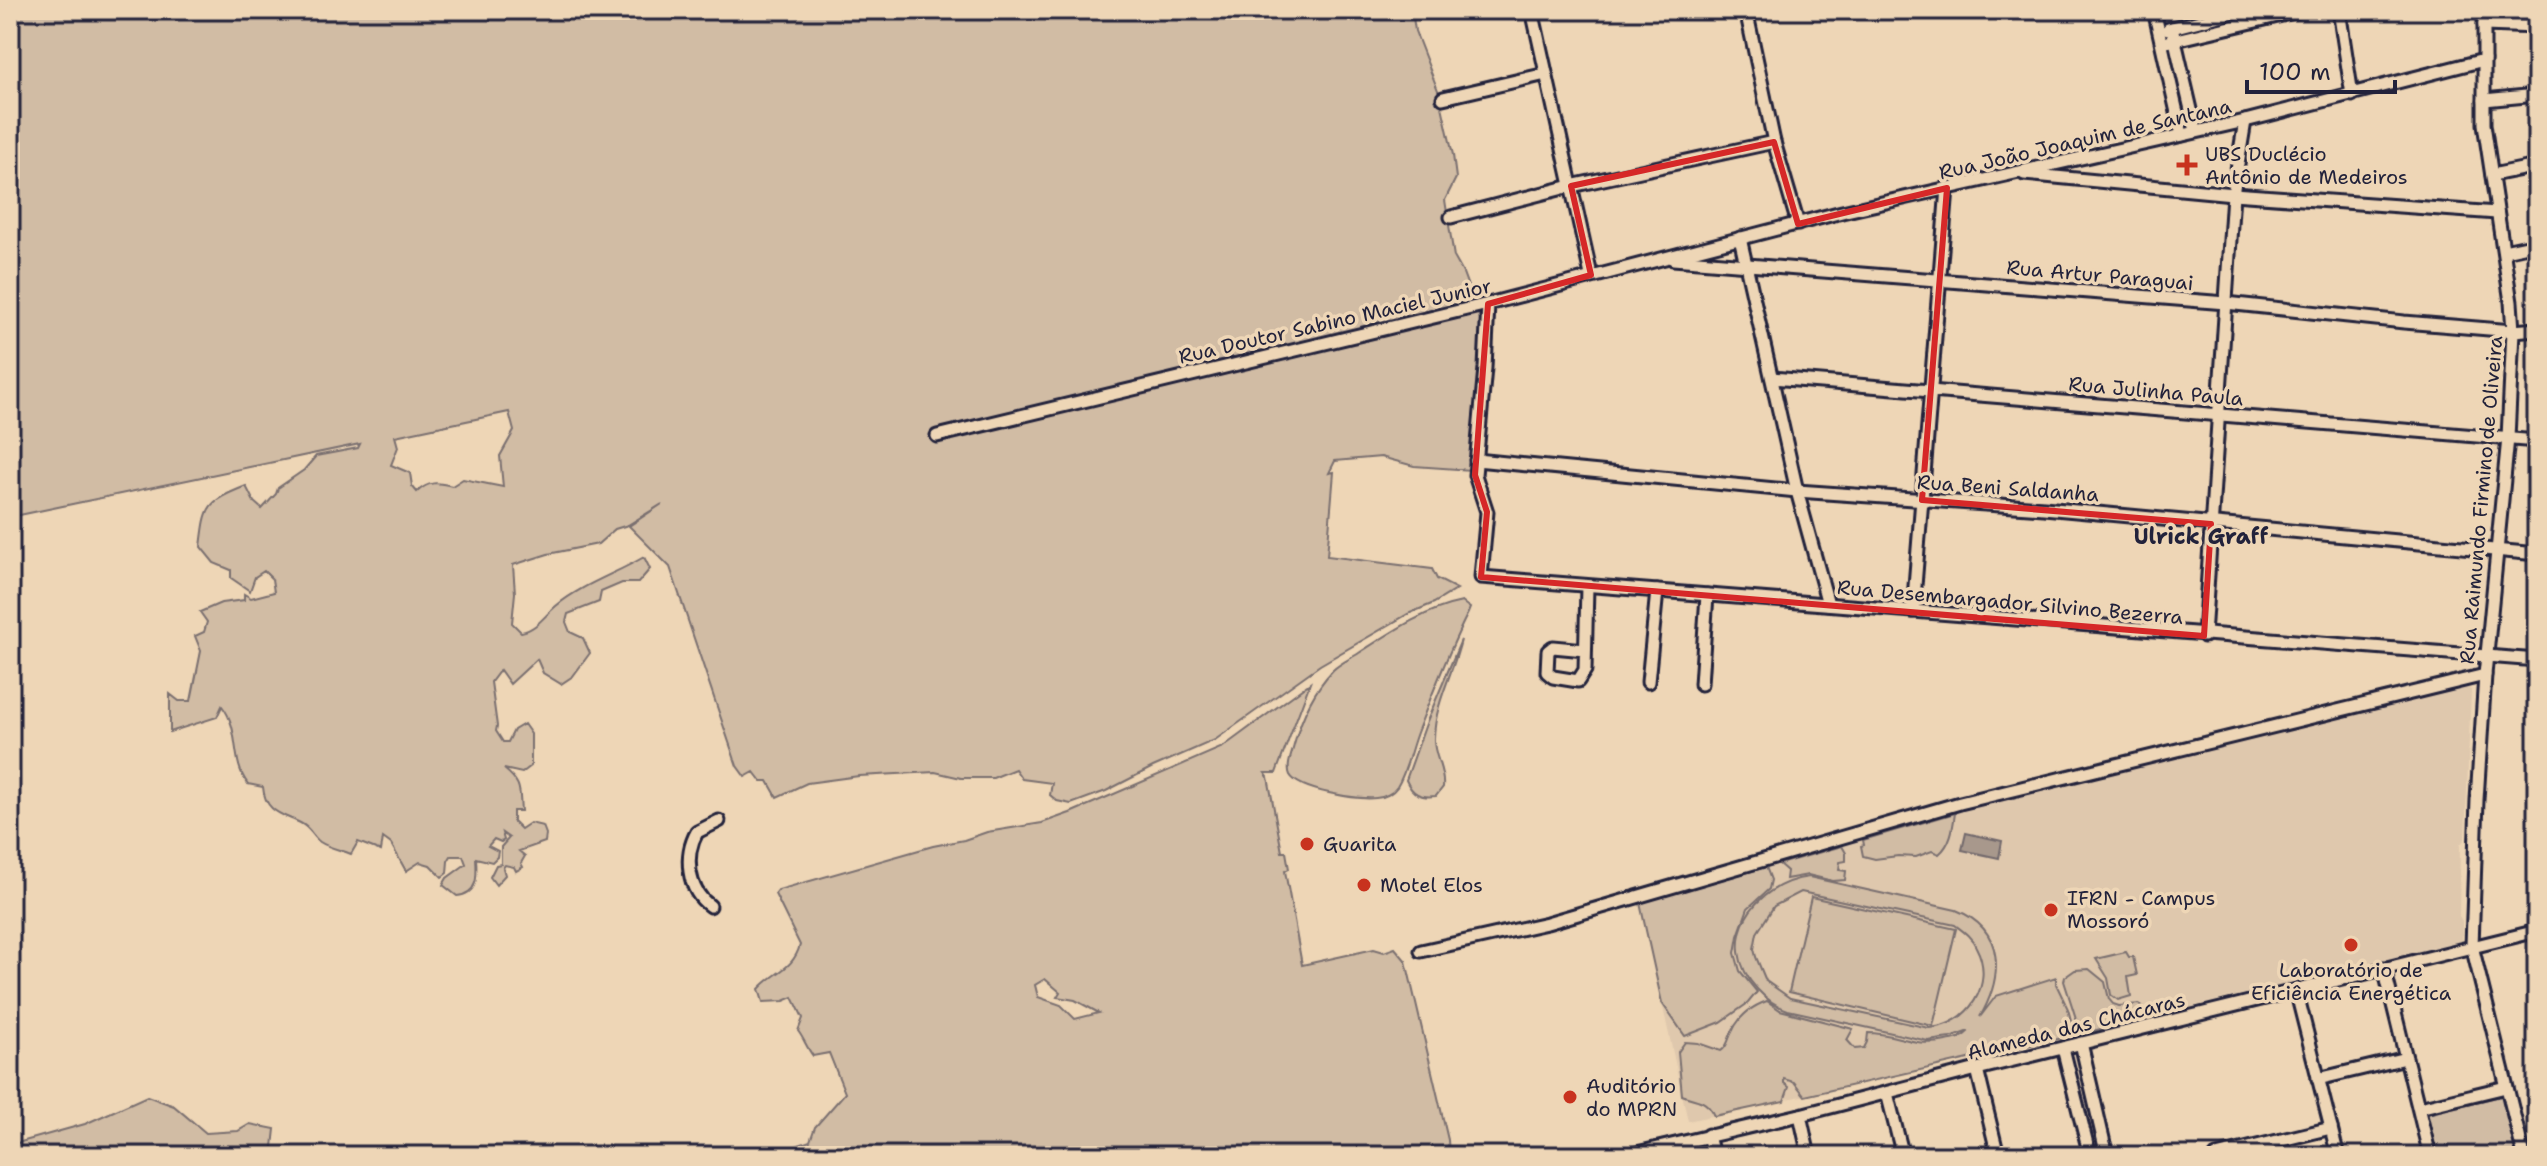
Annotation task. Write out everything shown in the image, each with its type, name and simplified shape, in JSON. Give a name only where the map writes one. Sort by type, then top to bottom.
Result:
[{"type":"street","points":[[1532,10],[1591,275]]},
{"type":"street","points":[[1746,10],[1774,142],[1798,224]]},
{"type":"street","points":[[2154,10],[2166,29],[2196,131]]},
{"type":"street","points":[[2166,29],[2243,10]]},
{"type":"street","points":[[2169,42],[2303,10]]},
{"type":"street","points":[[2339,10],[2352,95]]},
{"type":"street","name":"Rua Raimundo Firmino de Oliveira","points":[[2484,10],[2484,124],[2513,331],[2508,438],[2486,656],[2472,946],[2524,1156]]},
{"type":"street","points":[[2484,25],[2537,27]]},
{"type":"street","points":[[2169,42],[2182,135]]},
{"type":"street","name":"Rua João Joaquim de Santana","points":[[1740,238],[2245,121],[2484,60]]},
{"type":"street","points":[[1443,98],[1546,74]]},
{"type":"street","points":[[2484,100],[2537,95]]},
{"type":"street","points":[[2204,636],[2233,194],[2245,121]]},
{"type":"street","points":[[1451,217],[1571,186],[1774,142]]},
{"type":"street","points":[[2492,175],[2537,166]]},
{"type":"street","points":[[2013,173],[2233,194],[2497,213]]},
{"type":"street","points":[[1913,611],[1947,188]]},
{"type":"street","points":[[1740,238],[1797,491],[1828,604]]},
{"type":"street","name":"Rua Doutor Sabino Maciel Junior","points":[[937,436],[1488,304],[1740,238]]},
{"type":"street","points":[[2504,251],[2537,244]]},
{"type":"street","name":"Rua Artur Paraguai","points":[[1660,258],[2226,303],[2513,331],[2537,329]]},
{"type":"street","points":[[1476,460],[1488,304]]},
{"type":"street","name":"Rua Julinha Paula","points":[[1772,378],[2537,441]]},
{"type":"street","name":"Rua Beni Saldanha","points":[[1476,460],[1797,491],[2537,554]]},
{"type":"street","name":"Rua Desembargador Silvino Bezerra","points":[[1476,460],[1475,475],[1487,512],[1481,577],[2537,660]]},
{"type":"street","points":[[1585,650],[1587,586]]},
{"type":"street","points":[[1648,682],[1657,591]]},
{"type":"street","points":[[1701,684],[1707,595]]},
{"type":"street","points":[[1421,951],[1547,923],[1960,803],[2485,675]]},
{"type":"street","points":[[710,906],[695,889],[689,863],[690,851],[697,832],[719,821]]},
{"type":"street","name":"Alameda das Chácaras","points":[[1624,1156],[2537,931]]},
{"type":"street","points":[[2384,968],[2430,1156]]},
{"type":"street","points":[[2296,990],[2338,1156]]},
{"type":"street","points":[[2081,1043],[2107,1156]]},
{"type":"street","points":[[2063,1048],[2090,1156]]},
{"type":"street","points":[[2318,1079],[2406,1058]]},
{"type":"street","points":[[1977,1069],[1998,1156]]},
{"type":"street","points":[[2419,1108],[2506,1087]]},
{"type":"street","points":[[1887,1093],[1903,1156]]},
{"type":"street","points":[[1800,1115],[1809,1156]]},
{"type":"street","points":[[2216,1156],[2243,1153],[2331,1128]]},
{"type":"street","points":[[1708,1135],[1713,1156]]},
{"type":"highlighted area","points":[[1774,142],[1798,224],[1947,188],[1922,500],[2211,524],[2204,636],[1481,577],[1487,512],[1475,475],[1488,304],[1591,275],[1571,186]]},
{"type":"shaded area","points":[[10,10],[1412,10],[1415,31],[1439,93],[1453,155],[1456,178],[1445,200],[1454,257],[1484,330],[1471,470],[1414,466],[1381,457],[1335,461],[1329,473],[1334,472],[1327,556],[1432,569],[1437,579],[1457,589],[1320,665],[1215,740],[1071,804],[1057,801],[1050,795],[1052,783],[1022,779],[1015,769],[993,778],[961,778],[935,772],[859,776],[807,783],[777,797],[768,781],[761,781],[754,772],[745,777],[737,766],[670,567],[629,526],[662,504],[628,525],[615,529],[598,544],[513,565],[515,593],[512,623],[521,632],[536,625],[576,592],[644,557],[650,569],[638,583],[622,583],[601,592],[599,602],[568,614],[566,622],[570,632],[583,638],[590,653],[573,676],[561,684],[543,673],[537,659],[510,684],[500,670],[491,682],[496,731],[503,742],[508,742],[514,730],[524,724],[531,734],[531,766],[522,773],[504,769],[514,779],[520,793],[521,811],[513,811],[513,821],[521,829],[530,823],[543,826],[545,842],[519,851],[525,856],[521,863],[523,867],[516,871],[514,867],[505,865],[505,875],[496,885],[490,877],[496,865],[501,864],[501,847],[509,838],[502,833],[504,840],[494,839],[488,846],[498,851],[497,857],[492,862],[476,858],[473,888],[457,896],[443,885],[447,878],[466,864],[463,856],[451,856],[447,873],[442,877],[430,865],[420,862],[406,871],[391,844],[383,838],[381,851],[358,842],[351,854],[324,844],[305,826],[276,812],[267,802],[263,787],[248,784],[242,775],[232,725],[222,706],[217,717],[170,732],[170,694],[179,701],[191,701],[201,651],[195,636],[204,632],[207,622],[200,612],[221,603],[244,600],[244,594],[251,598],[274,592],[272,579],[264,571],[255,577],[250,591],[231,578],[231,570],[214,563],[201,547],[210,507],[223,496],[246,486],[254,502],[262,509],[278,488],[304,470],[316,456],[358,448],[360,444],[10,517]],"holes":[[[509,412],[514,431],[500,456],[503,487],[463,479],[452,486],[429,484],[417,492],[412,486],[410,473],[391,465],[398,447],[395,436]]]},
{"type":"shaded area","points":[[1462,602],[1470,608],[1415,737],[1404,774],[1395,789],[1382,797],[1357,798],[1317,790],[1296,781],[1290,775],[1289,768],[1297,735],[1314,696],[1333,670],[1408,623]]},
{"type":"shaded area","points":[[1461,640],[1435,725],[1434,744],[1443,787],[1436,796],[1421,796],[1411,789],[1406,780]]},
{"type":"shaded area","points":[[1310,683],[1276,773],[1265,773],[1282,852],[1286,852],[1289,869],[1285,871],[1302,965],[1374,949],[1384,952],[1395,948],[1406,961],[1448,1140],[1449,1156],[788,1156],[796,1146],[810,1141],[815,1127],[845,1093],[829,1053],[813,1056],[798,1031],[803,1018],[793,997],[784,1001],[763,1002],[759,989],[793,960],[800,945],[775,894],[778,890],[987,832],[1042,823],[1223,747]],"holes":[[[1045,979],[1060,992],[1057,997],[1075,1000],[1099,1013],[1075,1019],[1061,1005],[1038,997],[1035,985]]]},
{"type":"shaded area","name":"IFRN - Campus Mossoró","points":[[2465,686],[2471,690],[2465,839],[2460,845],[2459,917],[2462,941],[2081,1034],[1688,1121],[1640,903],[1985,804],[2188,752],[2200,755],[2219,744]]},
{"type":"shaded area","points":[[1955,813],[1949,841],[1939,854],[1932,851],[1916,857],[1875,859],[1863,856],[1863,840]]},
{"type":"shaded area","points":[[1966,833],[2002,841],[1999,858],[1962,850]]},
{"type":"shaded area","points":[[1842,846],[1846,861],[1840,862],[1839,870],[1846,871],[1845,880],[1833,881],[1808,875],[1786,879],[1787,871],[1779,864]]},
{"type":"shaded area","points":[[1766,867],[1771,880],[1769,889],[1748,908],[1735,953],[1740,971],[1757,992],[1748,1003],[1721,1022],[1685,1036],[1662,1003],[1640,903]]},
{"type":"shaded area","points":[[1809,877],[1956,910],[1972,919],[1992,942],[1996,971],[1988,1002],[1980,1017],[1996,996],[2056,977],[2075,1035],[1805,1096],[1794,1082],[1784,1079],[1789,1087],[1784,1101],[1714,1116],[1705,1103],[1682,1095],[1678,1052],[1685,1042],[1721,1051],[1741,1018],[1767,1001],[1780,1010],[1853,1029],[1847,1040],[1855,1049],[1864,1048],[1868,1033],[1934,1043],[1958,1038],[1969,1031],[1928,1041],[1788,1010],[1767,999],[1745,971],[1739,953],[1740,935],[1746,918],[1757,903],[1789,882]],"holes":[[[1801,892],[1955,925],[1970,937],[1976,947],[1983,975],[1980,988],[1975,1001],[1956,1020],[1929,1028],[1790,998],[1766,981],[1754,949],[1757,933],[1774,906]]]},
{"type":"shaded area","points":[[1811,897],[1956,929],[1933,1026],[1789,992]]},
{"type":"shaded area","points":[[2126,952],[2133,957],[2137,975],[2128,977],[2131,996],[2118,1000],[2111,995],[2108,978],[2096,959]]},
{"type":"shaded area","points":[[2089,969],[2105,982],[2113,1004],[2139,1004],[2148,1017],[2081,1034],[2064,981],[2075,970]]},
{"type":"shaded area","points":[[2505,1095],[2518,1156],[2437,1156],[2427,1114]]},
{"type":"shaded area","points":[[147,1096],[174,1106],[206,1133],[238,1131],[250,1124],[275,1129],[272,1156],[10,1156],[10,1145],[85,1124]]},
{"type":"place","name":"UBS Duclécio Antônio de Medeiros","points":[[2187,165]]},
{"type":"place","name":"Guarita","points":[[1307,844]]},
{"type":"place","name":"Motel Elos","points":[[1364,885]]},
{"type":"place","name":"IFRN - Campus Mossoró","points":[[2051,910]]},
{"type":"place","name":"Laboratório de Eficiência Energética","points":[[2351,945]]},
{"type":"place","name":"Auditório do MPRN","points":[[1570,1097]]},
{"type":"district","name":"Ulrick Graff","points":[[2201,536]]}]
